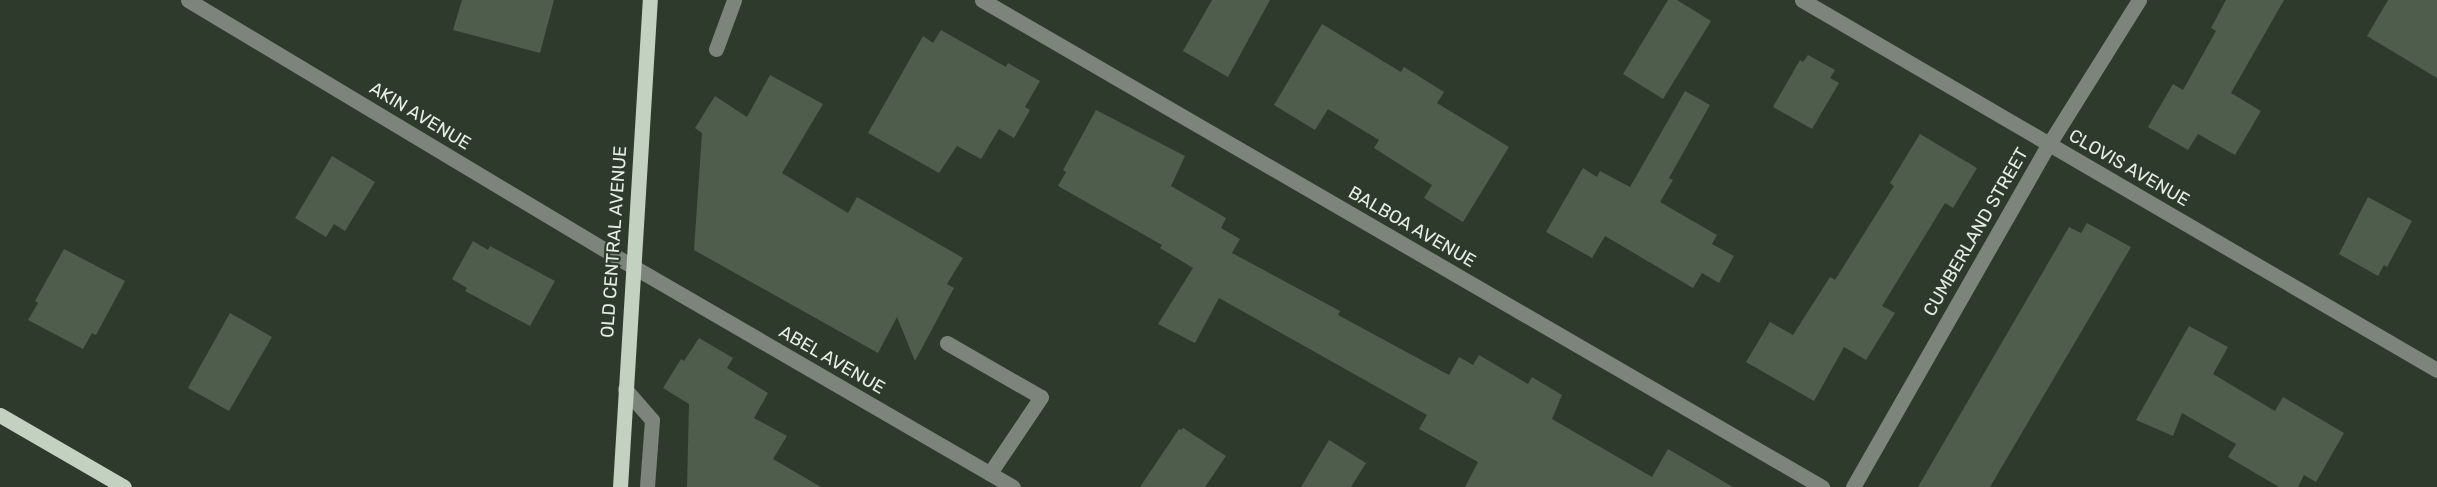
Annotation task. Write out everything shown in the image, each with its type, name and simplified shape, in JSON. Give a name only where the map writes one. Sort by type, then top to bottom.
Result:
[{"type":"main road","name":"OLD CENTRAL AVENUE","points":[[620,487],[650,0]]},
{"type":"main road","points":[[0,415],[124,487]]},
{"type":"street","name":"AKIN AVENUE","points":[[188,0],[632,266]]},
{"type":"street","points":[[716,50],[734,0]]},
{"type":"street","name":"BALBOA AVENUE","points":[[982,0],[1822,487]]},
{"type":"street","name":"CLOVIS AVENUE","points":[[1802,0],[2437,370]]},
{"type":"street","name":"CUMBERLAND STREET","points":[[1853,487],[2049,144],[2139,0]]},
{"type":"street","name":"ABEL AVENUE","points":[[632,266],[1013,487]]},
{"type":"street","points":[[947,343],[1041,397],[990,473]]},
{"type":"street","points":[[625,389],[652,420],[647,487]]},
{"type":"building","points":[[462,0],[554,0],[540,53],[453,30]]},
{"type":"building","points":[[1212,0],[1270,0],[1228,77],[1183,51]]},
{"type":"building","points":[[1668,0],[1677,0],[1711,21],[1663,99],[1623,74]]},
{"type":"building","points":[[2226,0],[2284,0],[2231,93],[2261,111],[2235,155],[2198,134],[2188,150],[2148,127],[2173,84],[2183,90],[2216,31],[2211,28]]},
{"type":"building","points":[[2388,0],[2437,0],[2437,78],[2367,36]]},
{"type":"building","points":[[1322,24],[1401,72],[1404,67],[1444,92],[1437,103],[1509,147],[1463,222],[1424,198],[1432,185],[1374,148],[1379,140],[1328,109],[1315,130],[1274,105]]},
{"type":"building","points":[[941,30],[1006,67],[1008,63],[1040,81],[1025,107],[1030,110],[1014,138],[999,129],[981,159],[957,146],[939,173],[868,133],[923,36],[933,43]]},
{"type":"building","points":[[1808,55],[1835,70],[1830,78],[1839,83],[1812,129],[1773,107],[1800,60],[1803,62]]},
{"type":"building","points":[[770,75],[823,104],[782,173],[848,213],[857,197],[963,258],[947,284],[954,288],[915,361],[897,317],[878,353],[694,250],[702,133],[695,128],[715,96],[747,117]]},
{"type":"building","points":[[1685,91],[1710,105],[1669,178],[1673,180],[1660,202],[1717,235],[1712,244],[1734,256],[1719,283],[1702,273],[1693,288],[1605,236],[1592,258],[1546,232],[1583,168],[1597,177],[1600,171],[1630,187]]},
{"type":"building","points":[[1096,110],[1185,156],[1171,186],[1226,218],[1221,228],[1240,239],[1232,253],[1340,311],[1338,315],[1449,375],[1459,357],[1473,365],[1479,355],[1528,384],[1532,377],[1562,395],[1552,419],[1652,477],[1668,449],[1733,487],[1465,487],[1478,462],[1419,429],[1427,415],[1219,298],[1195,343],[1158,324],[1193,268],[1160,248],[1162,245],[1058,186],[1066,172],[1063,170]]},
{"type":"building","points":[[1920,134],[1977,168],[1953,208],[1945,203],[1882,306],[1895,313],[1866,360],[1844,347],[1814,401],[1746,362],[1770,322],[1793,335],[1830,277],[1835,280],[1894,186],[1890,183]]},
{"type":"building","points":[[332,156],[375,182],[345,231],[334,224],[326,237],[295,218]]},
{"type":"building","points":[[2368,197],[2412,221],[2387,267],[2384,265],[2378,276],[2339,254]]},
{"type":"building","points":[[2087,223],[2131,247],[1990,487],[1918,487],[2069,227],[2081,233]]},
{"type":"building","points":[[473,241],[488,250],[490,246],[555,281],[530,326],[465,291],[467,288],[452,279]]},
{"type":"building","points":[[64,249],[125,281],[96,335],[92,333],[83,349],[28,320],[38,303],[35,301]]},
{"type":"building","points":[[230,313],[272,337],[229,411],[188,388]]},
{"type":"building","points":[[2189,326],[2228,347],[2213,374],[2275,411],[2283,397],[2344,433],[2316,482],[2304,475],[2298,487],[2279,487],[2228,457],[2236,444],[2182,413],[2173,436],[2136,420]]},
{"type":"building","points":[[699,338],[733,358],[727,368],[768,393],[754,418],[787,436],[773,459],[821,487],[687,487],[689,404],[663,388],[681,359],[684,361]]},
{"type":"building","points":[[1183,428],[1226,456],[1205,487],[1140,487],[1179,429]]},
{"type":"building","points":[[1329,440],[1366,463],[1351,487],[1301,487]]}]
